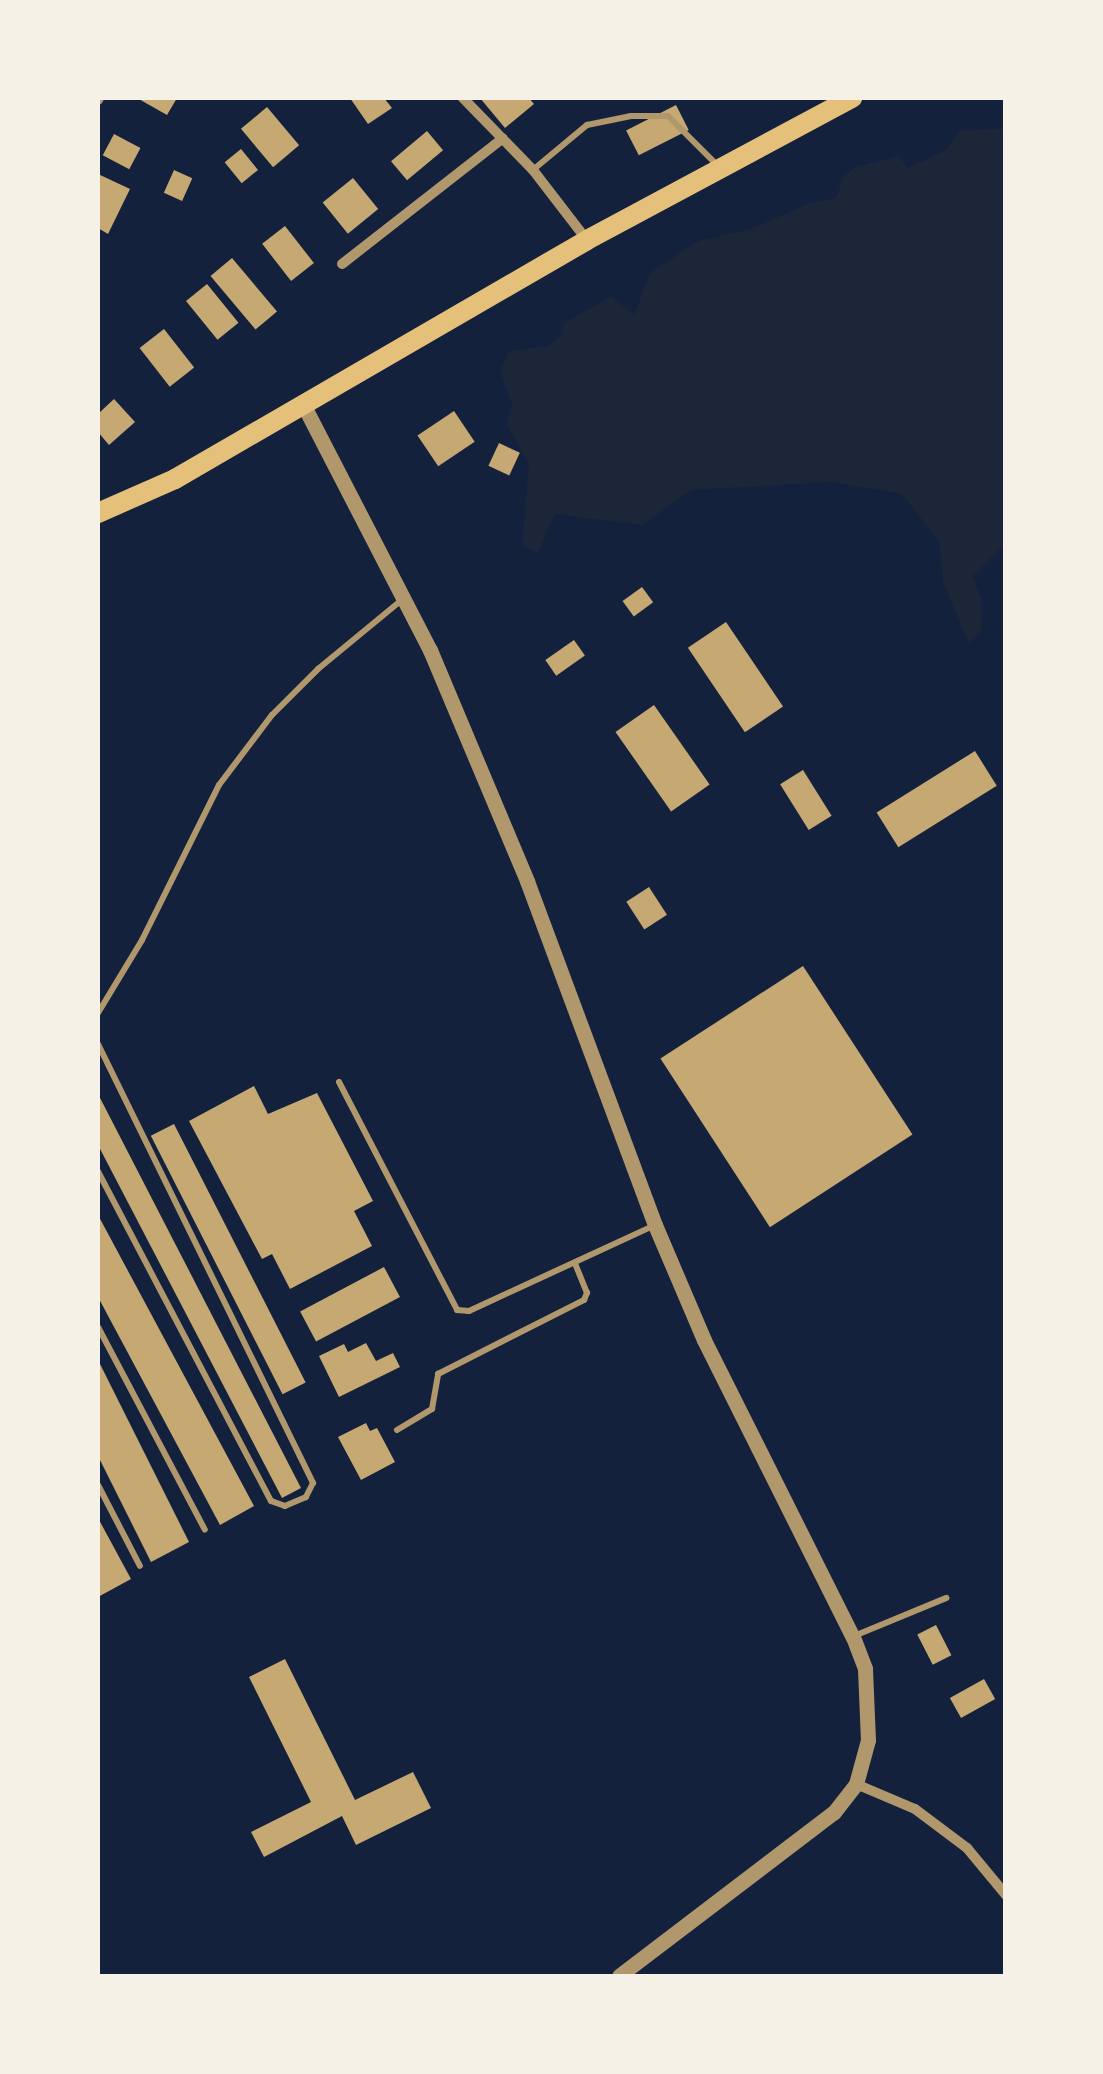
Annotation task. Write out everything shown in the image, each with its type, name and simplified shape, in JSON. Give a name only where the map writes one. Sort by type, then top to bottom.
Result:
[{"type":"main road","points":[[98,513],[175,479],[586,240],[852,98]]},
{"type":"street","points":[[463,98],[532,170],[586,240]]},
{"type":"street","points":[[342,264],[502,138]]},
{"type":"street","points":[[304,406],[405,597],[526,881],[654,1225],[704,1340],[853,1637],[869,1691],[868,1740],[856,1784],[806,1837],[619,1976]]},
{"type":"street","points":[[856,1784],[914,1809],[954,1838],[1006,1895]]},
{"type":"lane","points":[[532,170],[587,125],[668,116],[721,168]]},
{"type":"lane","points":[[98,1013],[142,940],[219,786],[272,715],[318,670],[405,597]]},
{"type":"lane","points":[[98,1044],[313,1483],[306,1497],[285,1506],[271,1502],[98,1171]]},
{"type":"lane","points":[[339,1082],[458,1310],[468,1311],[654,1225]]},
{"type":"lane","points":[[397,1430],[432,1410],[438,1374],[584,1300],[586,1293],[575,1264]]},
{"type":"lane","points":[[98,1327],[205,1530]]},
{"type":"lane","points":[[98,1485],[140,1566]]},
{"type":"lane","points":[[853,1637],[946,1598]]},
{"type":"shaded area","points":[[1005,128],[1005,544],[973,576],[982,603],[981,631],[969,644],[943,582],[939,541],[902,494],[832,482],[691,490],[642,525],[555,514],[538,552],[522,547],[529,463],[507,425],[512,404],[500,371],[509,351],[549,346],[561,336],[564,323],[611,297],[634,315],[650,273],[698,241],[751,229],[808,204],[836,198],[844,176],[856,167],[899,156],[908,168],[946,150],[959,131]]},
{"type":"building","points":[[137,98],[177,98],[167,115]]},
{"type":"building","points":[[350,98],[384,98],[392,108],[368,124]]},
{"type":"building","points":[[480,98],[529,98],[534,104],[505,128]]},
{"type":"building","points":[[676,105],[689,130],[639,155],[626,130]]},
{"type":"building","points":[[267,107],[299,145],[273,167],[241,129]]},
{"type":"building","points":[[427,131],[443,150],[407,180],[391,161]]},
{"type":"building","points":[[114,134],[140,148],[129,169],[103,155]]},
{"type":"building","points":[[241,149],[258,170],[242,183],[225,162]]},
{"type":"building","points":[[174,170],[192,178],[182,201],[164,193]]},
{"type":"building","points":[[98,174],[130,189],[108,234],[98,228]]},
{"type":"building","points":[[353,178],[378,209],[348,234],[323,203]]},
{"type":"building","points":[[285,226],[314,263],[291,281],[262,244]]},
{"type":"building","points":[[232,258],[277,312],[256,330],[211,276]]},
{"type":"building","points":[[207,284],[238,323],[217,340],[186,301]]},
{"type":"building","points":[[164,329],[194,368],[170,387],[140,348]]},
{"type":"building","points":[[114,399],[135,422],[109,445],[98,432],[98,414]]},
{"type":"building","points":[[454,411],[475,442],[438,466],[418,436]]},
{"type":"building","points":[[499,443],[520,453],[509,475],[488,466]]},
{"type":"building","points":[[642,587],[653,602],[634,616],[623,601]]},
{"type":"building","points":[[726,622],[783,707],[745,732],[688,648]]},
{"type":"building","points":[[574,640],[585,656],[556,676],[545,660]]},
{"type":"building","points":[[654,705],[710,784],[671,811],[615,732]]},
{"type":"building","points":[[975,751],[997,786],[898,847],[877,812]]},
{"type":"building","points":[[803,770],[832,816],[809,830],[780,784]]},
{"type":"building","points":[[649,887],[667,915],[644,929],[626,902]]},
{"type":"building","points":[[803,966],[912,1135],[770,1227],[660,1059]]},
{"type":"building","points":[[254,1086],[268,1114],[317,1093],[373,1201],[354,1211],[372,1246],[290,1289],[272,1254],[262,1259],[189,1121]]},
{"type":"building","points":[[98,1094],[301,1488],[282,1498],[98,1145]]},
{"type":"building","points":[[174,1124],[306,1382],[282,1394],[151,1136]]},
{"type":"building","points":[[98,1215],[254,1506],[220,1525],[98,1297]]},
{"type":"building","points":[[384,1267],[400,1297],[316,1342],[300,1312]]},
{"type":"building","points":[[366,1343],[376,1361],[393,1353],[400,1367],[339,1397],[319,1356],[344,1344],[348,1352]]},
{"type":"building","points":[[98,1360],[189,1542],[151,1562],[98,1456]]},
{"type":"building","points":[[366,1423],[370,1431],[377,1428],[395,1462],[361,1480],[338,1437]]},
{"type":"building","points":[[98,1518],[131,1579],[98,1597]]},
{"type":"building","points":[[936,1625],[951,1655],[933,1665],[917,1635]]},
{"type":"building","points":[[285,1659],[355,1800],[413,1772],[431,1808],[356,1845],[342,1816],[264,1857],[251,1832],[311,1802],[249,1677]]},
{"type":"building","points":[[984,1679],[995,1699],[961,1718],[950,1698]]}]
